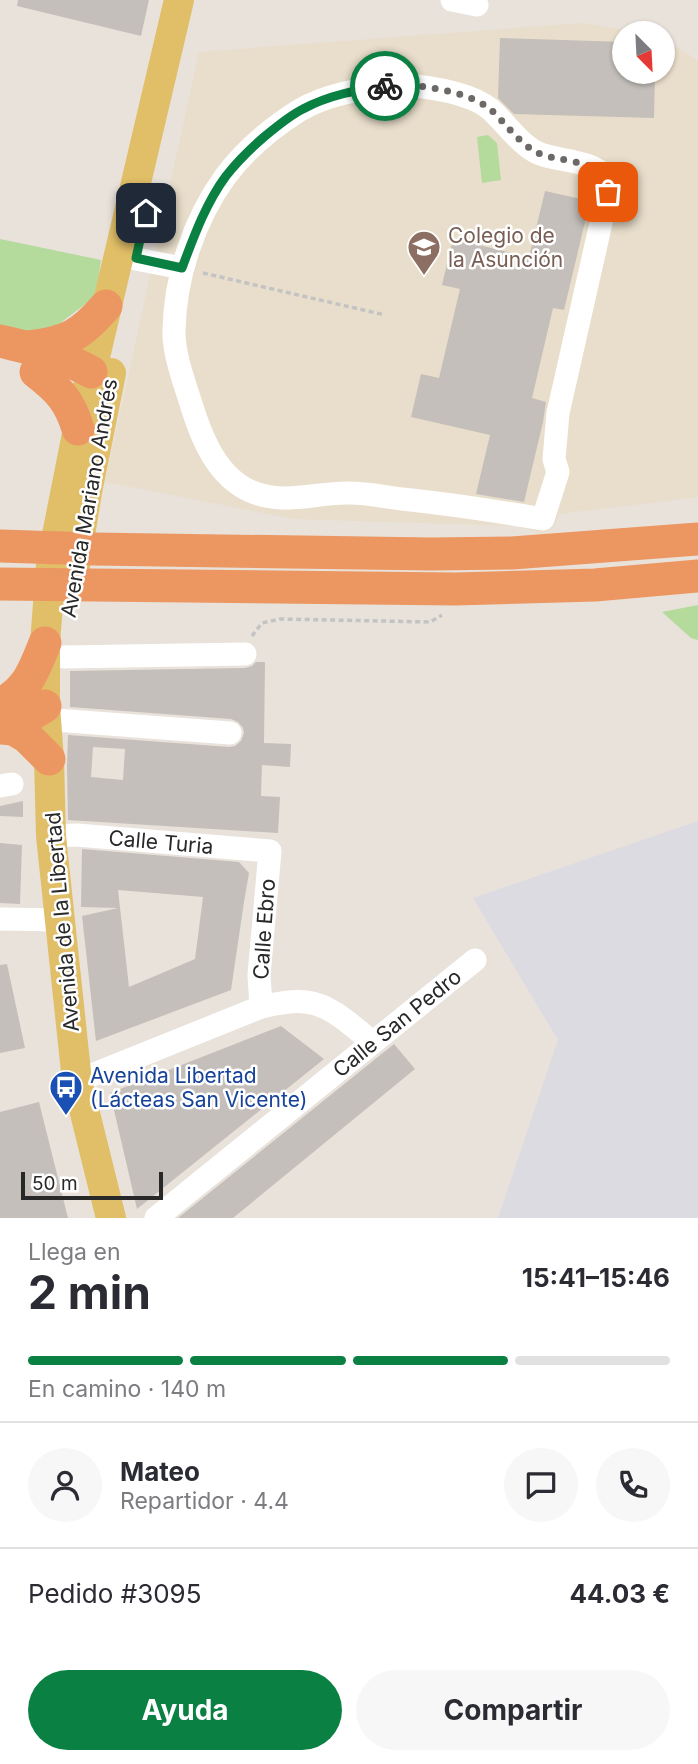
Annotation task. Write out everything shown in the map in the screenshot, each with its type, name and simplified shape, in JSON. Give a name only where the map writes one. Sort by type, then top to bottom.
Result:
[{"type":"highway","points":[[15,355],[76,335],[106,306]]},
{"type":"highway","points":[[15,355],[52,377],[71,379],[92,375]]},
{"type":"highway","points":[[15,355],[55,386],[73,411],[78,429]]},
{"type":"highway","points":[[0,531],[43,539]]},
{"type":"highway","points":[[0,546],[90,532],[432,554],[513,553],[698,539]]},
{"type":"highway","points":[[0,600],[37,592],[525,588],[698,576]]},
{"type":"highway","points":[[0,584],[37,592]]},
{"type":"highway","points":[[0,707],[24,688],[33,672],[52,701]]},
{"type":"highway","points":[[0,707],[52,701]]},
{"type":"highway","points":[[0,727],[30,716],[52,701]]},
{"type":"highway","points":[[0,727],[13,729],[27,737],[52,701]]},
{"type":"main road","name":"Avenida Mariano Andrés","points":[[52,701],[51,565],[106,306],[180,0]]},
{"type":"main road","name":"Avenida Mariano Andrés","points":[[52,701],[66,621],[90,532],[116,348],[167,121],[180,0]]},
{"type":"main road","name":"Avenida Mariano Andrés","points":[[136,258],[131,246],[156,131],[156,98]]},
{"type":"main road","points":[[90,532],[77,504],[98,389],[92,375],[116,348]]},
{"type":"main road","name":"Avenida de la Libertad","points":[[52,701],[51,836],[77,1081],[111,1218]]},
{"type":"street","points":[[452,0],[477,5]]},
{"type":"street","points":[[396,85],[421,86],[476,100],[538,153],[593,168],[603,175],[608,192],[558,413],[554,459],[558,472],[543,519],[474,507],[348,492],[294,499],[250,491],[228,475],[212,457],[195,417],[181,372],[173,332],[182,268],[197,228],[226,176],[251,148],[301,109],[359,89],[396,85]]},
{"type":"street","points":[[136,258],[182,268]]},
{"type":"street","points":[[52,701],[245,654]]},
{"type":"street","points":[[52,701],[230,733]]},
{"type":"street","name":"Calle Turia","points":[[51,836],[77,835],[270,851]]},
{"type":"street","name":"Calle Ebro","points":[[261,1007],[259,975],[270,851]]},
{"type":"street","points":[[0,919],[61,920]]},
{"type":"street","name":"Calle San Pedro","points":[[156,1218],[475,960]]},
{"type":"street","points":[[77,1081],[261,1007],[278,1003],[305,1001],[331,1009],[372,1042]]},
{"type":"path","points":[[182,268],[385,315]]},
{"type":"path","points":[[245,654],[253,633],[262,624],[280,620],[430,622],[442,615]]},
{"type":"shaded area","name":"Colegio de la Asunción","points":[[582,23],[612,28],[612,84],[676,84],[676,47],[698,60],[698,497],[559,514],[555,525],[545,534],[516,526],[294,519],[105,482],[199,52]]},
{"type":"shaded area","points":[[698,821],[698,1218],[498,1218],[558,1040],[473,898]]},
{"type":"green space","points":[[488,135],[497,143],[501,180],[482,183],[477,137]]},
{"type":"green space","points":[[0,239],[101,260],[96,296],[47,333],[0,328]]},
{"type":"green space","points":[[698,605],[698,640],[691,638],[662,612]]},
{"type":"building","points":[[18,0],[149,0],[141,36],[17,6]]},
{"type":"building","points":[[500,38],[612,42],[612,84],[655,84],[654,118],[514,114],[498,98]]},
{"type":"building","points":[[545,191],[590,201],[564,310],[553,308],[532,398],[546,402],[524,502],[476,494],[490,435],[411,417],[421,374],[439,378],[460,289],[442,285],[453,239],[529,257]]},
{"type":"building","points":[[256,662],[265,662],[264,743],[291,744],[290,767],[262,765],[261,796],[280,797],[278,833],[68,820],[68,735],[229,747],[241,741],[244,733],[238,722],[231,719],[70,707],[70,671],[252,666]],"holes":[[[93,747],[125,749],[123,780],[91,777]]]},
{"type":"building","points":[[23,801],[23,817],[0,816],[0,806]]},
{"type":"building","points":[[0,843],[22,845],[20,904],[0,903]]},
{"type":"building","points":[[82,849],[239,862],[249,873],[231,990],[96,1041],[82,916],[118,908],[81,907]],"holes":[[[118,890],[203,897],[195,959],[129,987]]]},
{"type":"building","points":[[7,964],[25,1048],[0,1053],[0,965]]},
{"type":"building","points":[[281,1026],[324,1059],[137,1209],[110,1093]]},
{"type":"building","points":[[394,1044],[415,1069],[233,1218],[178,1218]]},
{"type":"building","points":[[39,1102],[68,1218],[0,1218],[0,1112]]},
{"type":"way so far","points":[[385,86],[421,86],[476,100],[538,153],[593,168],[603,175],[608,192]]},
{"type":"place","name":"Colegio de la Asunción","points":[[424,277]]},
{"type":"place","name":"Avenida Libertad (Lácteas San Vicente)","points":[[66,1117]]},
{"type":"route","points":[[146,213],[136,258],[182,268],[208,207],[226,176],[251,148],[301,109],[359,89],[385,86]]}]
